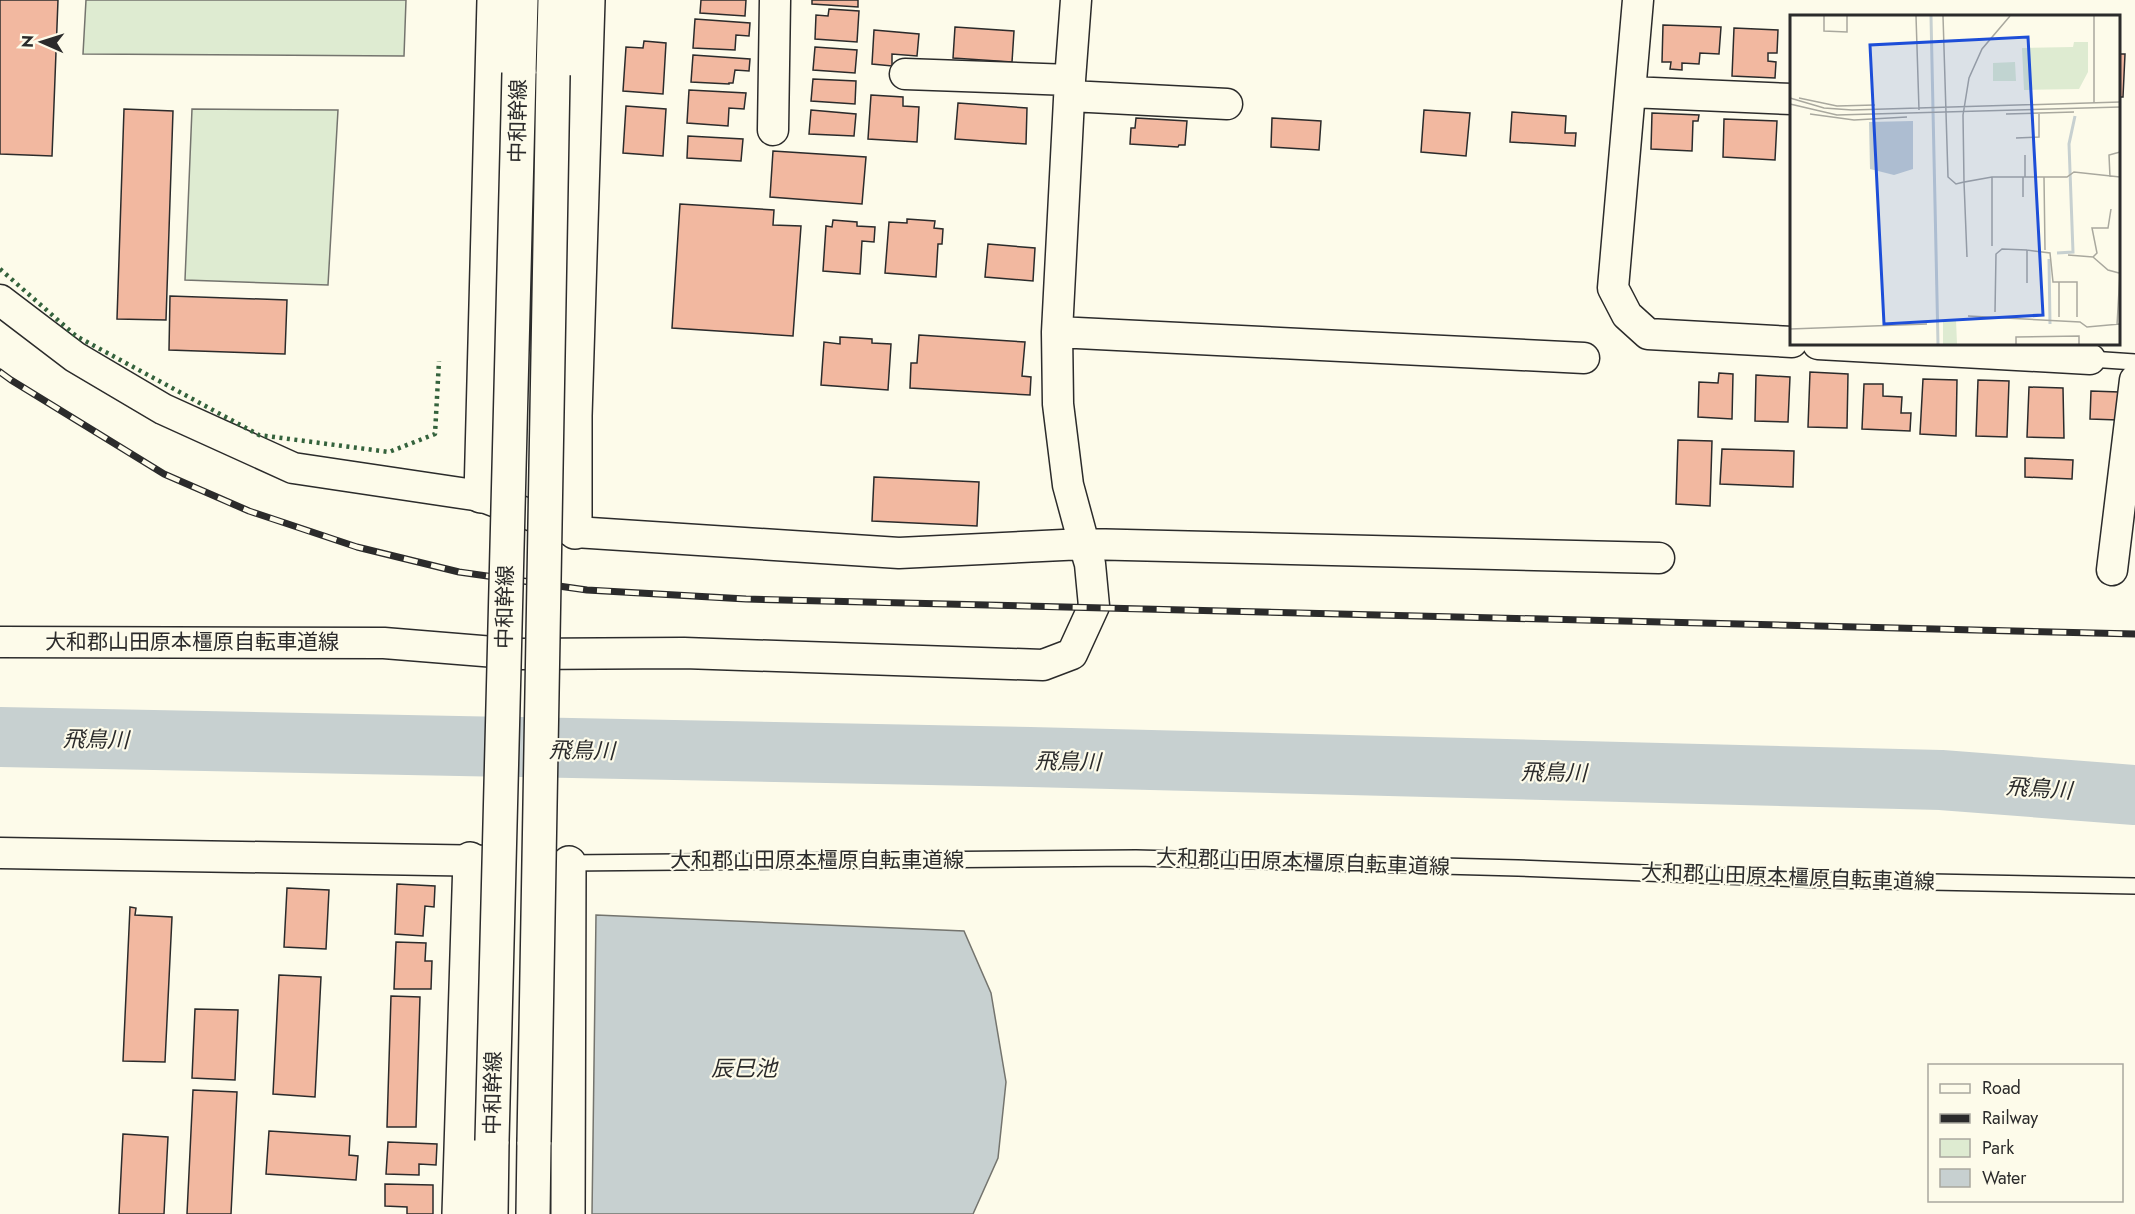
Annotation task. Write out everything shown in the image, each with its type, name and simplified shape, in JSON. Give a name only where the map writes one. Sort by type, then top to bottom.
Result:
[{"type":"main road","points":[[481,496],[495,0]]},
{"type":"main road","name":"中和幹線","points":[[490,1214],[521,0]]},
{"type":"main road","name":"中和幹線","points":[[533,1214],[555,0]]},
{"type":"main road","points":[[575,532],[575,416],[588,0]]},
{"type":"main road","points":[[459,1214],[470,859]]},
{"type":"main road","points":[[568,1214],[569,863]]},
{"type":"street","points":[[773,130],[775,0]]},
{"type":"street","name":"大和郡山田原本橿原自転車道線","points":[[0,642],[384,643],[519,654],[684,653],[1003,665],[1043,665],[1072,654],[1094,606],[1090,564],[1068,484],[1058,404],[1057,332],[1076,0]]},
{"type":"street","points":[[1638,0],[1613,288],[1627,315],[1648,333],[1790,342]]},
{"type":"street","points":[[905,74],[1227,104]]},
{"type":"street","points":[[1630,92],[1790,99]]},
{"type":"street","points":[[0,300],[75,357],[163,409],[293,468],[481,496],[575,532],[899,553],[1084,544],[1659,558]]},
{"type":"street","points":[[1057,332],[1584,358]]},
{"type":"street","points":[[1836,345],[2090,359]]},
{"type":"street","points":[[2112,570],[2135,380]]},
{"type":"street","name":"大和郡山田原本橿原自転車道線","points":[[0,853],[470,859],[520,862]]},
{"type":"lane","points":[[2090,359],[2135,362]]},
{"type":"lane","name":"大和郡山田原本橿原自転車道線","points":[[520,862],[1136,858],[1518,868],[1827,880],[2135,886]]},
{"type":"green space","points":[[86,0],[406,0],[404,56],[83,54]]},
{"type":"green space","points":[[192,109],[338,110],[328,285],[185,280]]},
{"type":"water","name":"辰巳池","points":[[596,915],[964,931],[991,993],[1006,1082],[998,1158],[973,1214],[592,1214]]},
{"type":"building","points":[[0,0],[58,0],[52,156],[0,154]]},
{"type":"building","points":[[701,0],[746,0],[745,16],[700,13]]},
{"type":"building","points":[[812,0],[858,0],[858,7],[812,4]]},
{"type":"building","points":[[829,9],[859,11],[857,42],[815,39],[816,15],[828,16]]},
{"type":"building","points":[[695,19],[750,23],[749,36],[736,35],[735,50],[693,48]]},
{"type":"building","points":[[1663,25],[1721,27],[1719,54],[1700,53],[1699,64],[1682,63],[1682,70],[1670,69],[1671,62],[1662,62]]},
{"type":"building","points":[[955,27],[1014,31],[1012,62],[953,58]]},
{"type":"building","points":[[1734,28],[1778,30],[1777,53],[1768,53],[1768,61],[1776,62],[1775,78],[1732,76]]},
{"type":"building","points":[[874,30],[919,34],[917,56],[892,54],[892,66],[872,64]]},
{"type":"building","points":[[644,41],[666,43],[663,94],[623,91],[626,47],[643,48]]},
{"type":"building","points":[[815,47],[857,50],[855,73],[813,70]]},
{"type":"building","points":[[2120,54],[2125,54],[2123,97],[2120,97]]},
{"type":"building","points":[[693,55],[750,59],[749,71],[735,70],[733,83],[729,84],[691,82]]},
{"type":"building","points":[[813,79],[856,81],[855,104],[811,101]]},
{"type":"building","points":[[689,90],[746,93],[744,109],[729,108],[728,126],[687,123]]},
{"type":"building","points":[[871,95],[903,97],[903,106],[919,107],[917,142],[868,139]]},
{"type":"building","points":[[958,103],[1027,108],[1026,144],[955,139]]},
{"type":"building","points":[[626,106],[666,109],[663,156],[623,153]]},
{"type":"building","points":[[124,109],[173,111],[166,320],[117,319]]},
{"type":"building","points":[[811,110],[856,114],[854,136],[809,134]]},
{"type":"building","points":[[1424,110],[1470,113],[1466,156],[1421,152]]},
{"type":"building","points":[[1512,112],[1566,116],[1565,133],[1576,133],[1575,146],[1510,142]]},
{"type":"building","points":[[1652,113],[1699,115],[1698,121],[1693,121],[1692,151],[1651,149]]},
{"type":"building","points":[[1136,118],[1187,121],[1185,145],[1178,147],[1130,144],[1131,128],[1135,128]]},
{"type":"building","points":[[1272,118],[1321,121],[1319,150],[1271,147]]},
{"type":"building","points":[[1724,119],[1777,121],[1775,160],[1723,157]]},
{"type":"building","points":[[688,136],[743,139],[741,161],[687,158]]},
{"type":"building","points":[[773,151],[866,157],[862,204],[770,197]]},
{"type":"building","points":[[680,204],[774,210],[773,225],[801,226],[793,336],[672,328]]},
{"type":"building","points":[[907,219],[935,221],[934,228],[943,229],[942,244],[938,244],[936,277],[885,273],[889,222],[907,223]]},
{"type":"building","points":[[833,220],[857,222],[857,226],[875,227],[874,242],[862,241],[860,274],[823,271],[826,226],[832,227]]},
{"type":"building","points":[[988,244],[1035,248],[1033,281],[985,277]]},
{"type":"building","points":[[170,296],[287,300],[285,354],[169,350]]},
{"type":"building","points":[[919,335],[1025,342],[1022,376],[1031,377],[1030,395],[910,388],[911,363],[917,363]]},
{"type":"building","points":[[840,337],[872,339],[872,343],[891,344],[888,390],[821,385],[824,342],[840,344]]},
{"type":"building","points":[[1810,372],[1848,374],[1847,428],[1808,427]]},
{"type":"building","points":[[1719,373],[1733,374],[1732,419],[1698,417],[1699,382],[1718,383]]},
{"type":"building","points":[[1756,375],[1790,377],[1788,422],[1755,421]]},
{"type":"building","points":[[1923,379],[1957,380],[1956,436],[1920,434]]},
{"type":"building","points":[[1978,380],[2009,381],[2007,437],[1976,436]]},
{"type":"building","points":[[1864,384],[1883,384],[1883,396],[1902,397],[1901,413],[1911,413],[1910,431],[1862,429]]},
{"type":"building","points":[[2029,387],[2063,388],[2064,438],[2027,437]]},
{"type":"building","points":[[2091,391],[2119,392],[2118,420],[2090,419]]},
{"type":"building","points":[[1678,440],[1712,441],[1710,506],[1676,504]]},
{"type":"building","points":[[1722,449],[1794,451],[1793,487],[1720,484]]},
{"type":"building","points":[[2025,458],[2073,460],[2072,479],[2025,477]]},
{"type":"building","points":[[874,477],[979,482],[977,526],[872,521]]},
{"type":"building","points":[[397,884],[435,886],[434,907],[425,906],[423,936],[395,934]]},
{"type":"building","points":[[287,888],[329,890],[326,949],[284,947]]},
{"type":"building","points":[[130,907],[136,908],[135,915],[172,917],[165,1062],[123,1061]]},
{"type":"building","points":[[396,942],[426,943],[425,961],[432,961],[431,989],[394,989]]},
{"type":"building","points":[[279,975],[321,977],[315,1097],[273,1094]]},
{"type":"building","points":[[391,996],[420,997],[416,1127],[387,1127]]},
{"type":"building","points":[[195,1009],[238,1010],[235,1080],[192,1078]]},
{"type":"building","points":[[193,1090],[237,1092],[231,1214],[187,1214]]},
{"type":"building","points":[[269,1131],[350,1136],[349,1155],[358,1156],[356,1180],[266,1174]]},
{"type":"building","points":[[123,1134],[168,1137],[164,1214],[119,1214]]},
{"type":"building","points":[[388,1142],[437,1144],[436,1165],[419,1164],[419,1175],[386,1174]]},
{"type":"building","points":[[385,1184],[433,1185],[433,1214],[407,1214],[407,1207],[385,1206]]},
{"type":"waterway","name":"飛鳥川","points":[[0,737],[1030,757],[1941,780],[2135,795]]},
{"type":"railway","points":[[0,372],[164,474],[249,511],[357,547],[459,572],[587,590],[746,599],[2135,634]]},
{"type":"hedge","points":[[0,269],[76,336],[259,435],[389,452],[435,434],[439,361]]}]
